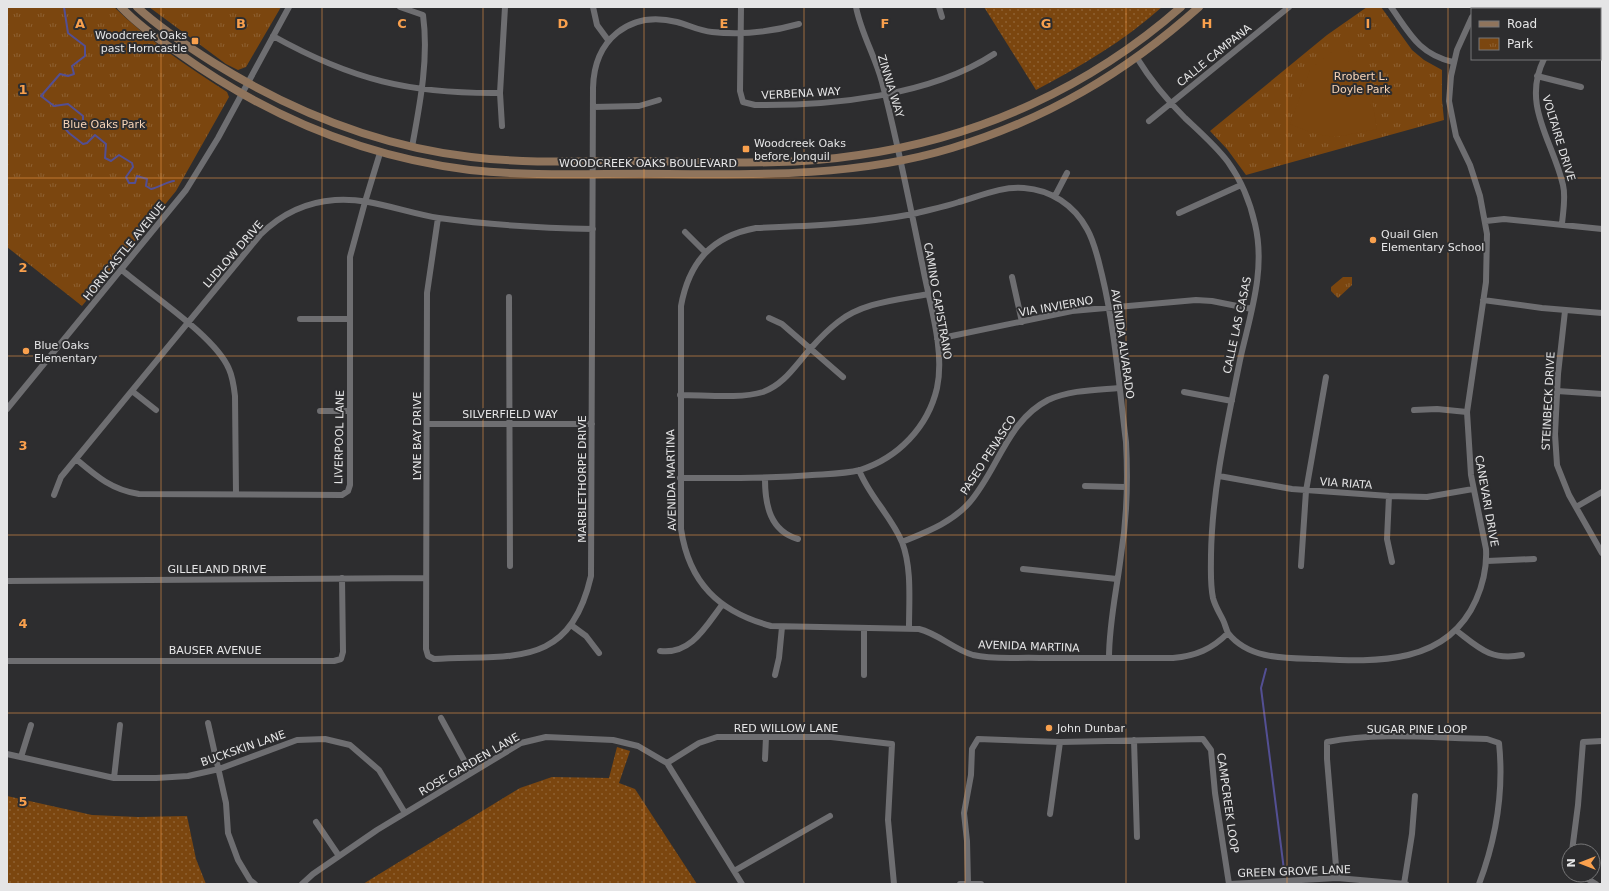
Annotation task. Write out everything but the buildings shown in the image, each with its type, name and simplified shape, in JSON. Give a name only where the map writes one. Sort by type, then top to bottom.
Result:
[{"type":"main road","name":"WOODCREEK OAKS BOULEVARD","points":[[121,7],[157,38],[204,71],[242,94],[322,133],[380,153],[473,170],[593,174],[796,173],[844,170],[900,161],[963,144],[1026,121],[1100,82],[1137,58],[1198,7]]},
{"type":"main road","name":"WOODCREEK OAKS BOULEVARD","points":[[137,7],[187,46],[248,83],[322,119],[358,133],[412,147],[474,158],[515,161],[593,162],[798,161],[857,156],[898,148],[980,127],[1038,103],[1086,76],[1130,48],[1181,7]]},
{"type":"main road","points":[[1130,48],[1137,58]]},
{"type":"street","points":[[248,83],[289,7]]},
{"type":"street","points":[[400,7],[423,15],[425,52],[412,147]]},
{"type":"street","points":[[502,126],[500,93],[505,7]]},
{"type":"street","points":[[592,7],[597,26],[608,40],[627,26],[640,21],[658,20],[677,22],[698,30],[713,33],[771,31],[800,24]]},
{"type":"street","name":"VERBENA WAY","points":[[741,7],[740,91],[743,102],[755,105],[806,104],[885,94]]},
{"type":"street","name":"ZINNIA WAY","points":[[856,7],[865,40],[878,68],[900,161]]},
{"type":"street","points":[[939,7],[942,17]]},
{"type":"street","name":"CALLE CAMPANA","points":[[1149,121],[1289,7]]},
{"type":"street","points":[[1391,7],[1423,49],[1437,57],[1453,62]]},
{"type":"street","name":"CANEVARI DRIVE","points":[[1228,632],[1255,652],[1272,657],[1362,659],[1397,658],[1410,656],[1437,645],[1457,631],[1477,599],[1487,561],[1468,457],[1467,412],[1488,258],[1486,221],[1475,179],[1456,136],[1449,88],[1453,62],[1461,37],[1471,19]]},
{"type":"street","points":[[273,36],[332,66],[362,77],[421,90],[500,93]]},
{"type":"street","name":"MARBLETHORPE DRIVE","points":[[428,656],[434,659],[494,658],[518,655],[541,648],[562,634],[571,625],[584,601],[591,576],[593,78],[595,65],[608,40]]},
{"type":"street","points":[[885,94],[952,76],[972,68],[994,54]]},
{"type":"street","name":"CALLE LAS CASAS","points":[[1137,58],[1171,103],[1219,151],[1241,185],[1252,211],[1260,253],[1258,279],[1232,401],[1212,527],[1211,580],[1216,605],[1228,632]]},
{"type":"street","name":"VOLTAIRE DRIVE","points":[[1544,60],[1537,76],[1535,97],[1537,108],[1563,186],[1562,224]]},
{"type":"street","points":[[1537,76],[1581,87]]},
{"type":"street","name":"HORNCASTLE AVENUE","points":[[7,409],[186,190],[218,138],[248,83]]},
{"type":"street","points":[[593,106],[639,106],[659,100]]},
{"type":"street","name":"LIVERPOOL LANE","points":[[76,459],[108,485],[128,493],[151,495],[342,494],[348,491],[350,485],[350,257],[380,153]]},
{"type":"street","name":"CAMINO CAPISTRANO","points":[[680,478],[765,479],[859,470],[883,460],[902,447],[920,427],[927,415],[937,388],[939,374],[937,339],[900,161]]},
{"type":"street","points":[[1055,196],[1067,173]]},
{"type":"street","points":[[1179,213],[1241,185]]},
{"type":"street","name":"AVENIDA ALVARADO","points":[[912,214],[1005,189],[1030,189],[1055,196],[1072,209],[1087,229],[1096,250],[1109,308],[1126,442],[1125,528],[1109,630],[1109,658]]},
{"type":"street","name":"LUDLOW DRIVE","points":[[54,495],[61,477],[260,236],[278,220],[298,208],[320,202],[344,199],[365,202],[438,218],[511,226],[593,229]]},
{"type":"street","name":"AVENIDA MARTINA","points":[[912,214],[842,224],[756,228],[744,231],[725,238],[705,252],[691,272],[682,300],[680,395],[681,529],[686,555],[699,580],[714,599],[748,619],[782,627],[908,628],[928,631],[964,651],[982,656],[1173,658],[1194,655],[1211,648],[1228,632]]},
{"type":"street","name":"LYNE BAY DRIVE","points":[[428,656],[426,649],[427,293],[438,218]]},
{"type":"street","points":[[1486,221],[1504,219],[1602,229]]},
{"type":"street","points":[[686,232],[705,252]]},
{"type":"street","points":[[122,270],[188,323],[223,357],[234,382],[236,494]]},
{"type":"street","points":[[1012,277],[1022,322]]},
{"type":"street","points":[[680,395],[734,395],[762,392],[786,378],[811,348],[840,321],[856,311],[877,304],[928,294]]},
{"type":"street","points":[[509,297],[510,566]]},
{"type":"street","name":"VIA INVIERNO","points":[[937,339],[1072,311],[1196,300],[1212,301],[1252,309]]},
{"type":"street","points":[[1483,300],[1565,311],[1602,313]]},
{"type":"street","name":"STEINBECK DRIVE","points":[[1565,311],[1557,391],[1555,434],[1556,465],[1561,480],[1602,553]]},
{"type":"street","points":[[300,318],[350,318]]},
{"type":"street","points":[[769,318],[782,324],[843,377]]},
{"type":"street","points":[[1301,566],[1306,491],[1326,377]]},
{"type":"street","name":"PASEO PENASCO","points":[[902,542],[942,524],[955,516],[970,502],[1016,428],[1036,408],[1048,400],[1065,394],[1120,388]]},
{"type":"street","points":[[132,391],[156,410]]},
{"type":"street","points":[[1557,391],[1602,394]]},
{"type":"street","points":[[1184,392],[1232,401]]},
{"type":"street","points":[[1414,410],[1467,412]]},
{"type":"street","points":[[320,411],[350,411]]},
{"type":"street","name":"SILVERFIELD WAY","points":[[427,424],[592,424]]},
{"type":"street","points":[[859,470],[868,488],[902,542],[907,563],[909,582],[908,628]]},
{"type":"street","name":"VIA RIATA","points":[[1219,476],[1306,491],[1427,498],[1473,489]]},
{"type":"street","points":[[765,479],[767,509],[774,522],[783,532],[798,539]]},
{"type":"street","points":[[1085,486],[1125,487]]},
{"type":"street","points":[[1576,507],[1602,492]]},
{"type":"street","points":[[1389,496],[1387,539],[1392,562]]},
{"type":"street","points":[[1487,561],[1534,559]]},
{"type":"street","points":[[1023,570],[1117,579]]},
{"type":"street","name":"BAUSER AVENUE","points":[[7,661],[334,661],[341,658],[344,652],[342,578]]},
{"type":"street","name":"GILLELAND DRIVE","points":[[7,581],[426,578]]},
{"type":"street","points":[[660,651],[677,650],[691,644],[722,605]]},
{"type":"street","points":[[571,625],[586,636],[599,653]]},
{"type":"street","points":[[775,675],[779,658],[782,627]]},
{"type":"street","points":[[864,628],[864,675]]},
{"type":"street","points":[[1457,631],[1473,644],[1488,653],[1504,657],[1522,655]]},
{"type":"street","points":[[441,718],[471,773]]},
{"type":"street","points":[[208,723],[226,803],[228,833],[238,860],[250,880],[255,884]]},
{"type":"street","points":[[21,757],[31,725]]},
{"type":"street","points":[[114,778],[120,725]]},
{"type":"street","name":"ROSE GARDEN LANE","points":[[302,884],[338,856],[471,773],[521,743],[546,737],[613,740],[638,746],[667,763],[742,884]]},
{"type":"street","points":[[765,759],[766,737]]},
{"type":"street","name":"RED WILLOW LANE","points":[[667,763],[699,743],[717,738],[831,737],[892,744],[888,820],[894,884]]},
{"type":"street","name":"SUGAR PINE LOOP","points":[[1337,878],[1327,759],[1327,742],[1342,739],[1378,738],[1487,739],[1499,743],[1499,798],[1497,825],[1490,855],[1479,884]]},
{"type":"street","name":"BUCKSKIN LANE","points":[[7,754],[114,778],[188,776],[218,769],[297,740],[325,739],[350,745],[379,770],[405,813]]},
{"type":"street","name":"CAMPCREEK LOOP","points":[[968,883],[967,841],[964,813],[971,775],[972,749],[978,739],[1060,742],[1203,739],[1211,750],[1215,793],[1229,884]]},
{"type":"street","points":[[1134,740],[1137,837]]},
{"type":"street","points":[[1573,843],[1578,805],[1583,742],[1602,741]]},
{"type":"street","points":[[1050,814],[1060,742]]},
{"type":"street","points":[[1405,884],[1412,834],[1415,796]]},
{"type":"street","points":[[734,871],[830,816]]},
{"type":"street","points":[[316,822],[338,856]]},
{"type":"street","name":"GREEN GROVE LANE","points":[[1229,884],[1337,878],[1405,884]]},
{"type":"street","points":[[960,884],[981,884]]},
{"type":"green space","name":"Blue Oaks Park","points":[[7,7],[114,7],[154,42],[227,92],[229,97],[176,191],[82,306],[7,247]]},
{"type":"green space","points":[[149,7],[281,7],[246,67],[238,70],[226,64]]},
{"type":"green space","points":[[984,7],[1162,7],[1133,31],[1102,52],[1036,90]]},
{"type":"green space","name":"Rrobert L. Doyle Park","points":[[1367,7],[1381,7],[1412,50],[1424,60],[1442,70],[1444,120],[1246,175],[1227,149],[1210,131],[1327,35]]},
{"type":"green space","points":[[1337,47],[1345,47],[1368,76],[1377,129],[1336,137],[1315,134],[1290,124],[1310,70]]},
{"type":"green space","points":[[1343,277],[1352,277],[1352,285],[1338,298],[1331,291],[1331,287]]},
{"type":"green space","points":[[617,747],[630,751],[619,783],[635,789],[697,884],[363,884],[520,788],[552,777],[609,778]]},
{"type":"green space","points":[[7,796],[92,815],[138,817],[187,816],[196,859],[206,884],[7,884]]},
{"type":"waterway","points":[[64,7],[68,33],[85,46],[85,56],[72,66],[74,74],[68,76],[60,74],[41,96],[54,106],[68,104],[83,116],[83,121],[79,122],[75,119],[64,121],[63,126],[83,144],[87,143],[95,135],[106,144],[105,158],[111,161],[119,155],[132,163],[133,167],[126,177],[129,183],[135,183],[137,176],[147,179],[146,186],[151,189],[174,181]]},
{"type":"waterway","points":[[1266,669],[1261,688],[1284,870]]},
{"type":"place","name":"Woodcreek Oaks past Horncastle","points":[[195,41]]},
{"type":"place","name":"Woodcreek Oaks before Jonquil","points":[[746,149]]},
{"type":"place","name":"Quail Glen Elementary School","points":[[1373,240]]},
{"type":"place","name":"Blue Oaks Elementary","points":[[26,351]]},
{"type":"place","name":"John Dunbar","points":[[1049,728]]}]
